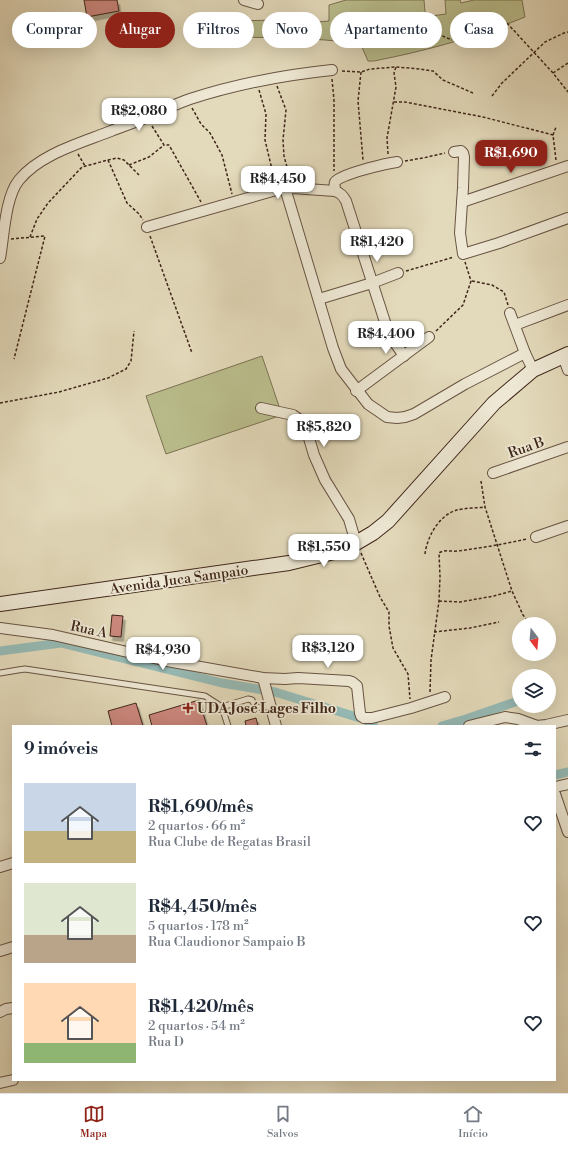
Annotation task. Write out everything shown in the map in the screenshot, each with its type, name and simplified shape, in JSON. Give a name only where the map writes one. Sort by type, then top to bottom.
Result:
[{"type":"main road","name":"Avenida Juca Sampaio","points":[[0,604],[289,564],[338,551],[373,533],[388,521],[494,404],[533,370],[566,355]]},
{"type":"street","points":[[244,0],[258,4]]},
{"type":"street","points":[[0,258],[7,211],[12,191],[18,180],[38,163],[59,151],[211,92],[256,81],[332,70]]},
{"type":"street","points":[[459,153],[463,188],[460,233],[463,254],[499,243],[568,218]]},
{"type":"street","points":[[393,163],[341,177],[336,180],[335,187],[343,195],[346,201],[388,328],[393,340],[404,356]]},
{"type":"street","points":[[462,202],[556,170],[567,168]]},
{"type":"street","points":[[147,227],[284,189],[335,187]]},
{"type":"street","points":[[284,189],[341,370],[356,391],[368,404],[387,417],[397,418],[414,414],[465,384],[525,353]]},
{"type":"street","points":[[319,298],[372,283],[398,273]]},
{"type":"street","points":[[515,325],[568,305]]},
{"type":"street","points":[[510,313],[533,370]]},
{"type":"street","points":[[356,391],[429,337]]},
{"type":"street","points":[[566,355],[568,370]]},
{"type":"street","points":[[261,408],[293,415],[300,420],[306,428],[314,455],[325,480],[349,519],[356,543]]},
{"type":"street","name":"Rua B","points":[[494,473],[568,447]]},
{"type":"street","points":[[536,537],[568,526]]},
{"type":"street","name":"Rua A","points":[[0,628],[58,636],[264,681],[298,678],[349,681],[357,686],[361,716],[368,719],[411,708]]},
{"type":"street","points":[[264,681],[276,725]]},
{"type":"street","points":[[411,708],[445,697]]},
{"type":"street","points":[[473,725],[505,717],[532,725]]},
{"type":"street","points":[[546,725],[568,720]]},
{"type":"street","points":[[556,787],[568,784]]},
{"type":"street","points":[[556,797],[568,832]]},
{"type":"street","points":[[0,867],[12,863]]},
{"type":"street","points":[[0,951],[12,947]]},
{"type":"street","points":[[0,1012],[12,1008]]},
{"type":"street","points":[[0,1083],[12,1080]]},
{"type":"lane","points":[[0,673],[25,669],[205,696],[222,707],[228,725]]},
{"type":"lane","points":[[222,707],[248,699],[252,700],[256,708],[269,701]]},
{"type":"path","points":[[508,23],[568,92]]},
{"type":"path","points":[[492,96],[502,83],[545,42],[568,32]]},
{"type":"path","points":[[553,73],[568,63]]},
{"type":"path","points":[[396,67],[394,74],[396,87],[394,102],[386,138],[393,163],[459,153]]},
{"type":"path","points":[[335,187],[334,100],[332,70],[361,72],[370,69],[396,67],[433,71],[443,80],[473,93]]},
{"type":"path","points":[[361,72],[358,101],[364,170]]},
{"type":"path","points":[[274,78],[286,110],[283,140],[284,189]]},
{"type":"path","points":[[256,81],[266,114],[265,140],[273,172],[284,189]]},
{"type":"path","points":[[188,100],[201,124],[210,133],[222,155],[234,202]]},
{"type":"path","points":[[394,102],[405,102],[483,117],[553,135]]},
{"type":"path","points":[[147,117],[164,145]]},
{"type":"path","points":[[556,127],[553,135],[556,170]]},
{"type":"path","points":[[74,145],[85,166]]},
{"type":"path","points":[[129,165],[149,157],[164,145],[169,145],[205,210]]},
{"type":"path","points":[[30,237],[37,219],[48,203],[82,167],[117,158],[124,160],[139,175]]},
{"type":"path","points":[[108,160],[127,203],[139,214],[147,227],[192,353]]},
{"type":"path","points":[[3,240],[45,236],[14,359]]},
{"type":"path","points":[[398,273],[463,254],[471,281],[463,305],[429,337]]},
{"type":"path","points":[[471,281],[492,285],[504,292],[510,313]]},
{"type":"path","points":[[0,403],[59,392],[108,378],[126,369],[132,361],[134,331]]},
{"type":"path","points":[[481,481],[485,507],[497,545],[512,591],[525,617]]},
{"type":"path","points":[[426,554],[426,547],[434,530],[444,517],[456,510],[485,507]]},
{"type":"path","points":[[430,702],[431,660],[439,601],[439,553],[444,550],[454,551],[497,545],[536,537]]},
{"type":"path","points":[[356,543],[380,597],[389,612],[389,626],[394,648],[408,674],[411,708]]},
{"type":"path","points":[[439,601],[460,602],[512,591]]},
{"type":"path","points":[[434,632],[470,628],[499,622]]},
{"type":"green space","points":[[346,0],[424,0],[425,12],[330,12],[330,40],[322,40],[322,22],[329,21],[329,5]]},
{"type":"green space","points":[[445,0],[460,0],[461,3],[474,0],[522,0],[525,17],[508,24],[508,12],[450,12],[450,43],[442,45],[442,15],[446,14]]},
{"type":"green space","points":[[262,20],[262,37],[254,37],[254,21]]},
{"type":"green space","points":[[362,48],[432,48],[374,61],[368,61]]},
{"type":"green space","points":[[262,356],[282,415],[166,454],[146,396]]},
{"type":"building","points":[[84,0],[117,0],[119,11],[105,12],[105,14],[97,15],[97,12],[86,12]]},
{"type":"building","points":[[112,615],[123,616],[121,637],[110,636]]},
{"type":"building","name":"UDA José Lages Filho","points":[[199,700],[207,725],[152,725],[149,715]]},
{"type":"building","points":[[136,703],[143,725],[112,725],[108,711]]},
{"type":"building","points":[[256,718],[258,725],[246,725],[245,721]]},
{"type":"waterway","points":[[0,651],[61,643],[222,683],[275,692],[360,718]]},
{"type":"waterway","points":[[445,725],[512,703]]},
{"type":"waterway","points":[[556,775],[568,772]]},
{"type":"place","name":"UDA José Lages Filho","points":[[188,708]]}]
